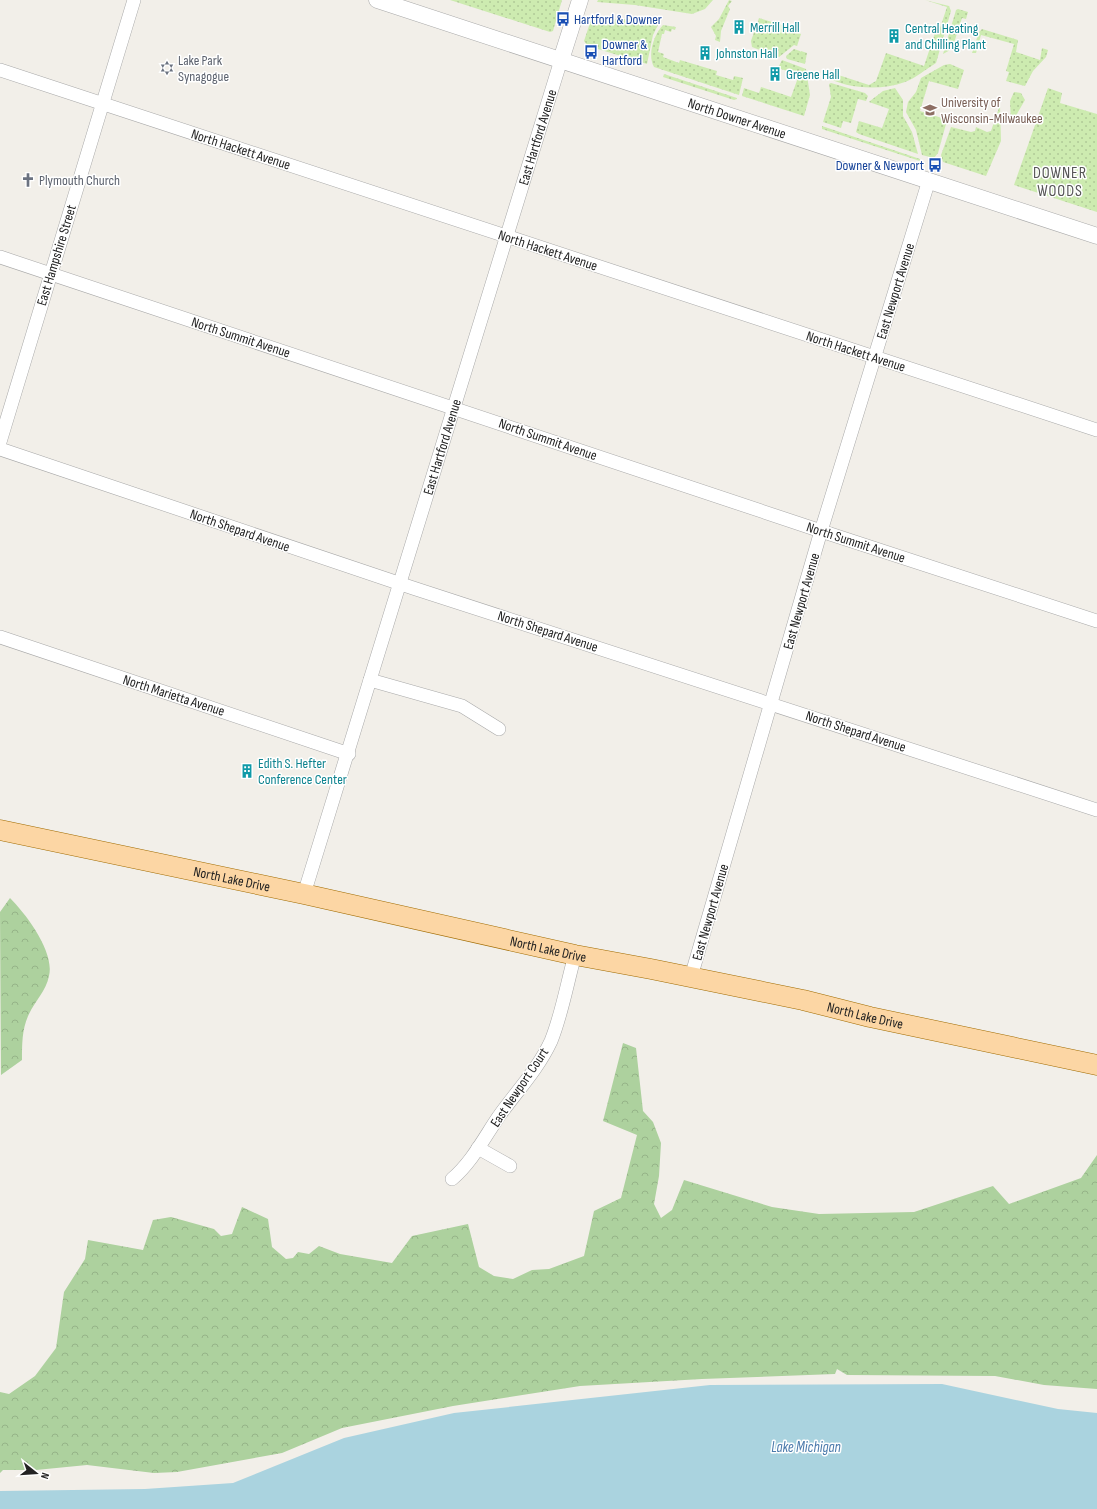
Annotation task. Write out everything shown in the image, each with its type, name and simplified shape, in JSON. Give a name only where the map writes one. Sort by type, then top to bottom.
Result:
[{"type":"main road","name":"North Lake Drive","points":[[0,830],[304,894],[575,955],[691,977],[1097,1066]]},
{"type":"street","name":"East Hampshire Street","points":[[0,442],[134,0]]},
{"type":"street","name":"North Downer Avenue","points":[[377,0],[1097,236]]},
{"type":"street","name":"East Hartford Avenue","points":[[304,894],[349,754],[399,583],[580,0]]},
{"type":"street","name":"North Hackett Avenue","points":[[0,70],[1097,430]]},
{"type":"street","name":"East Newport Avenue","points":[[691,977],[821,531],[929,180]]},
{"type":"street","name":"North Summit Avenue","points":[[0,257],[821,531],[1097,621]]},
{"type":"street","name":"North Shepard Avenue","points":[[0,449],[399,583],[1097,810]]},
{"type":"street","name":"North Marietta Avenue","points":[[0,637],[349,754]]},
{"type":"street","points":[[370,680],[462,706],[499,729]]},
{"type":"street","name":"East Newport Court","points":[[452,1180],[468,1163],[499,1116],[535,1069],[550,1041],[557,1023],[575,955]]},
{"type":"street","points":[[478,1148],[510,1166]]},
{"type":"green space","points":[[450,0],[562,0],[553,31],[550,32]]},
{"type":"green space","points":[[598,0],[713,0],[705,9],[692,14],[635,5],[597,2]]},
{"type":"green space","points":[[729,0],[732,1],[728,6],[730,9],[721,31],[720,42],[715,40],[716,36],[711,27],[719,19]]},
{"type":"green space","points":[[925,0],[949,6],[951,11],[936,63],[905,82],[885,87],[853,86],[843,84],[824,76],[823,70],[869,85],[876,81],[886,53],[924,66],[937,27],[940,28],[947,7]]},
{"type":"green space","points":[[958,9],[968,12],[966,19],[962,18],[952,49],[943,54],[956,10]]},
{"type":"green space","points":[[759,18],[789,27],[789,30],[801,34],[797,46],[794,45],[779,57],[752,47],[751,41]]},
{"type":"green space","points":[[632,19],[659,23],[653,35],[647,64],[588,46],[584,41],[591,20]]},
{"type":"green space","points":[[663,25],[676,27],[675,30],[672,29],[671,32],[665,30],[664,34],[662,34],[658,52],[664,54],[663,57],[679,63],[680,60],[717,71],[716,75],[733,80],[734,76],[743,78],[739,95],[654,67],[651,57],[652,45]]},
{"type":"green space","points":[[982,29],[1018,40],[1016,52],[1040,60],[1042,48],[1048,50],[1046,57],[1033,71],[1025,86],[1006,81],[1009,72],[1006,71],[1014,44],[981,35],[976,53],[972,53],[979,32]]},
{"type":"green space","points":[[794,49],[807,53],[805,64],[787,59],[786,56]]},
{"type":"green space","points":[[782,60],[806,69],[810,95],[804,116],[742,96],[744,88],[759,93],[761,87],[791,97],[799,75],[778,68]]},
{"type":"green space","points":[[950,64],[964,70],[958,89],[929,81],[920,111],[945,119],[946,124],[938,153],[934,158],[922,155],[916,130],[906,112],[908,102],[916,92],[921,78],[944,65]]},
{"type":"green space","points":[[664,74],[737,99],[734,100],[663,77]]},
{"type":"green space","points":[[831,83],[865,93],[868,96],[866,101],[858,99],[851,123],[843,121],[841,128],[823,122],[831,97],[829,84]]},
{"type":"green space","points":[[895,88],[903,100],[903,116],[912,132],[918,154],[856,132],[859,121],[882,128],[889,109],[869,102],[883,91]]},
{"type":"green space","points":[[1048,88],[1062,93],[1060,103],[1097,114],[1097,212],[1014,185]]},
{"type":"green space","points":[[1014,92],[1021,93],[1025,100],[1011,124],[1010,101]]},
{"type":"green space","points":[[1000,105],[1001,141],[986,176],[943,162],[941,155],[951,127],[971,132],[975,131],[976,127],[987,132],[991,131]]},
{"type":"green space","points":[[822,126],[920,159],[920,161],[822,129]]},
{"type":"green space","points":[[10,898],[31,923],[38,934],[44,945],[50,966],[48,981],[31,1009],[25,1025],[22,1042],[22,1060],[1,1075],[0,912]]},
{"type":"green space","points":[[623,1043],[636,1048],[643,1111],[653,1122],[661,1143],[659,1176],[654,1204],[661,1218],[672,1210],[684,1180],[772,1207],[819,1214],[914,1212],[993,1186],[1009,1204],[1081,1178],[1097,1155],[1097,1389],[1044,1385],[995,1376],[847,1375],[837,1369],[835,1374],[702,1379],[580,1386],[453,1406],[342,1428],[282,1453],[177,1472],[154,1473],[87,1465],[36,1470],[3,1470],[0,1473],[0,1392],[9,1394],[35,1376],[56,1348],[64,1292],[85,1259],[88,1240],[143,1250],[153,1220],[171,1217],[214,1229],[221,1236],[232,1234],[242,1207],[268,1219],[272,1247],[286,1259],[293,1258],[298,1252],[309,1254],[319,1246],[340,1254],[392,1263],[412,1236],[468,1224],[479,1267],[494,1276],[513,1279],[532,1270],[549,1269],[584,1256],[594,1211],[621,1198],[637,1135],[603,1121]]},
{"type":"water","name":"Lake Michigan","points":[[942,1384],[1058,1409],[1097,1413],[1097,1509],[0,1509],[0,1491],[145,1489],[233,1483],[344,1438],[454,1413],[710,1385]]},
{"type":"place","name":"Hartford & Downer","points":[[563,19]]},
{"type":"place","name":"Merrill Hall","points":[[739,27]]},
{"type":"place","name":"Central Heating and Chilling Plant","points":[[894,36]]},
{"type":"place","name":"Downer & Hartford","points":[[591,52]]},
{"type":"place","name":"Johnston Hall","points":[[705,53]]},
{"type":"place","name":"Lake Park Synagogue","points":[[167,68]]},
{"type":"place","name":"Greene Hall","points":[[775,74]]},
{"type":"place","name":"University of Wisconsin-Milwaukee","points":[[930,110]]},
{"type":"place","name":"Downer & Newport","points":[[935,165]]},
{"type":"place","name":"Plymouth Church","points":[[28,180]]},
{"type":"place","name":"Edith S. Hefter Conference Center","points":[[247,771]]},
{"type":"district","name":"DOWNER WOODS","points":[[1060,181]]}]
